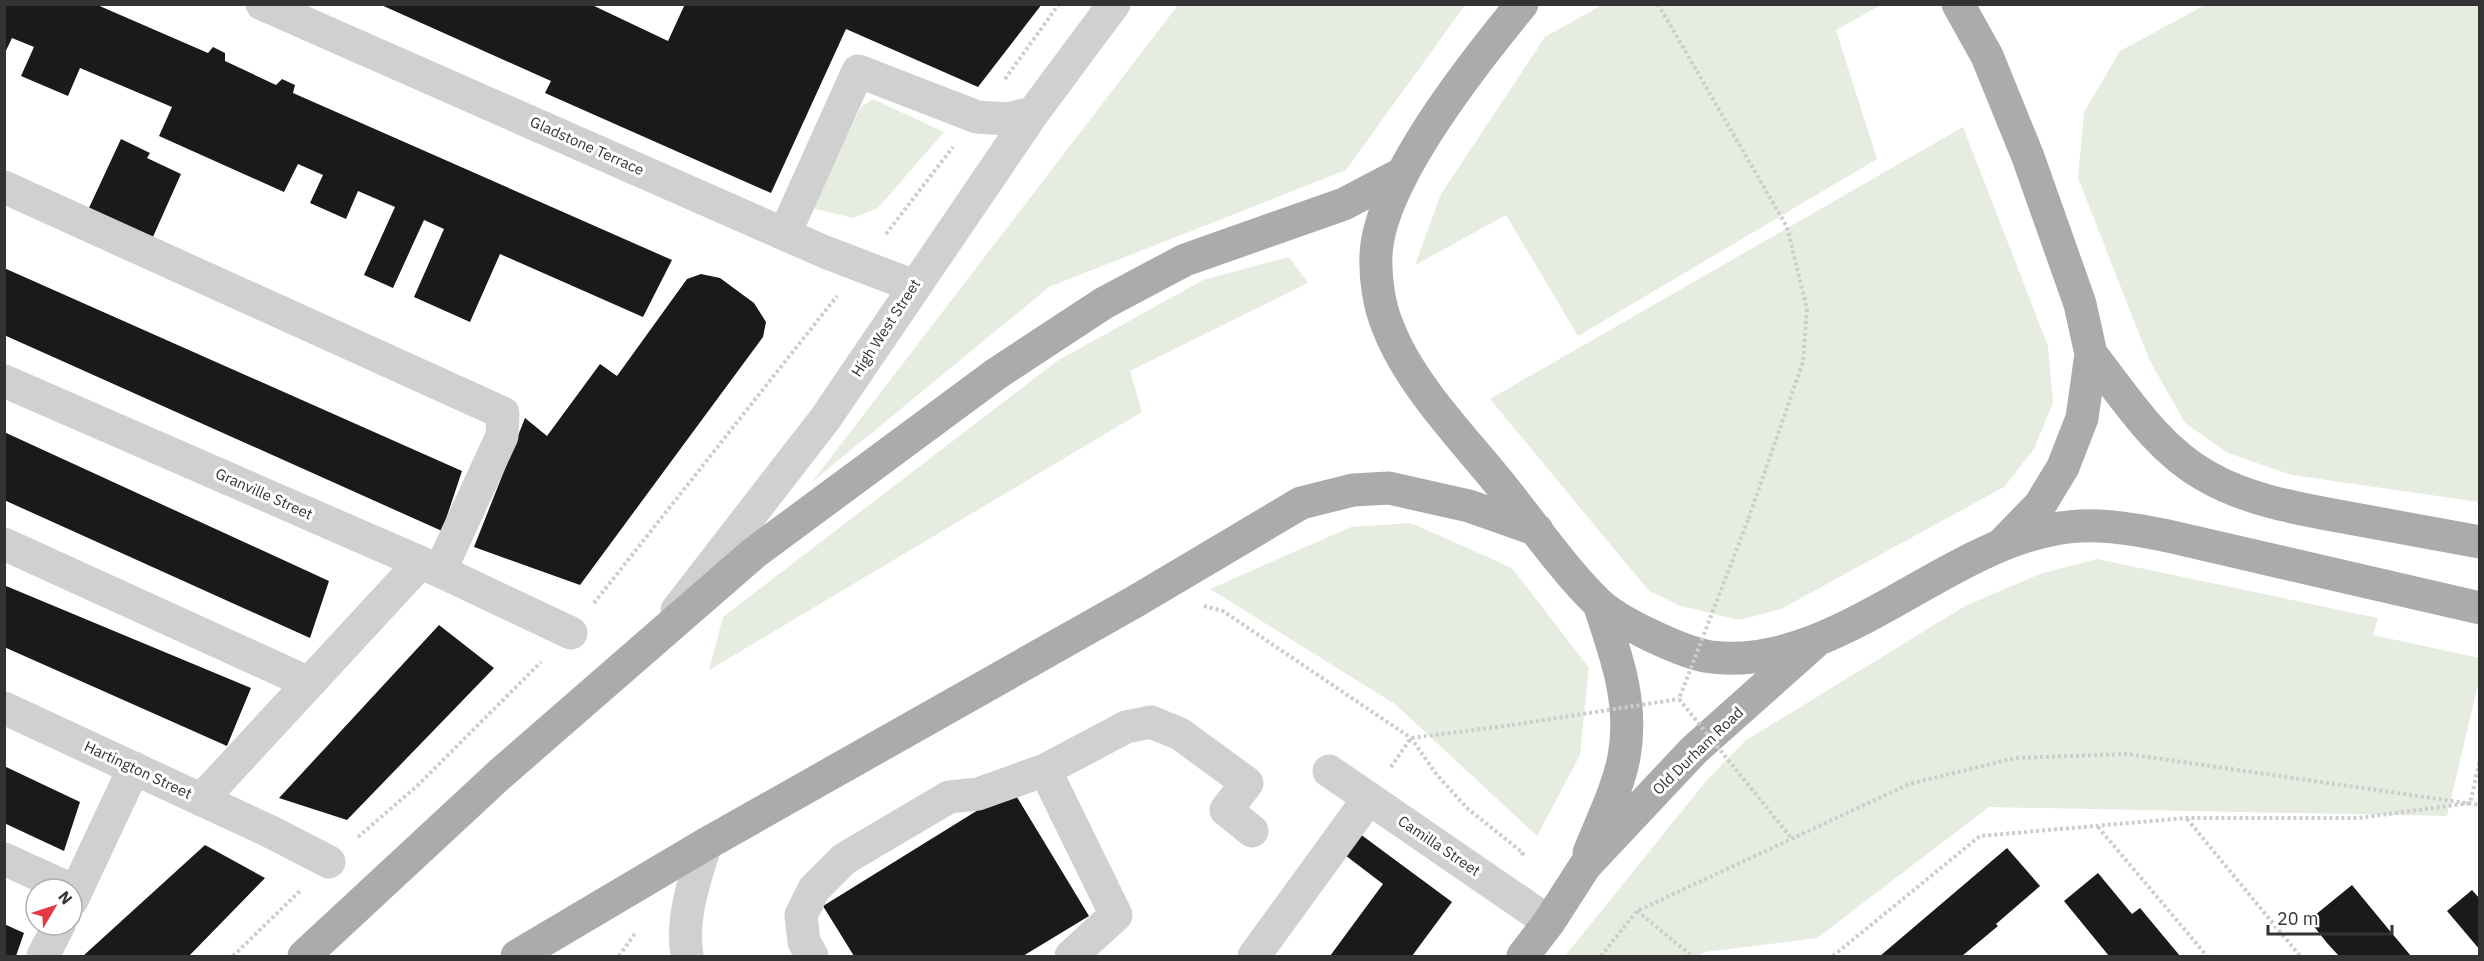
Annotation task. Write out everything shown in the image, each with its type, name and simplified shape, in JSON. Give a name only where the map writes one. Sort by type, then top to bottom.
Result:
[{"type":"main road","points":[[1522,4],[1480,56],[1401,174],[1376,252],[1377,282],[1387,327],[1416,378],[1599,604],[1650,635],[1710,657],[1752,657],[1816,641],[2003,543],[2049,530],[2085,525],[2121,527],[2480,608]]},
{"type":"main road","points":[[1958,4],[1987,56],[2028,157],[2080,304],[2091,354],[2082,418],[2063,467],[2040,505],[2003,543]]},
{"type":"main road","points":[[304,957],[499,775],[754,553],[996,374],[1104,303],[1185,260],[1344,204],[1401,174]]},
{"type":"main road","points":[[2091,354],[2148,426],[2178,455],[2205,476],[2252,497],[2480,542]]},
{"type":"main road","points":[[517,957],[706,844],[1136,602],[1301,503],[1353,490],[1389,488],[1468,506],[1537,530]]},
{"type":"main road","name":"Old Durham Road","points":[[1585,866],[1624,758],[1628,715],[1621,671],[1599,604]]},
{"type":"main road","name":"Old Durham Road","points":[[1522,957],[1549,922],[1585,866],[1694,750],[1816,641]]},
{"type":"street","name":"Gladstone Terrace","points":[[262,4],[861,267],[914,286]]},
{"type":"street","name":"High West Street","points":[[650,645],[825,419],[1034,113],[1114,4]]},
{"type":"street","points":[[785,233],[858,71],[977,117],[1007,119],[1034,113]]},
{"type":"street","points":[[4,187],[503,412],[502,436],[430,567],[309,683],[201,800]]},
{"type":"street","name":"Granville Street","points":[[4,381],[430,567],[571,633]]},
{"type":"street","points":[[4,544],[309,683]]},
{"type":"street","name":"Hartington Street","points":[[4,708],[271,832],[329,862]]},
{"type":"street","points":[[812,957],[804,942],[801,915],[814,889],[844,859],[949,797],[978,794],[1045,770],[1126,727],[1151,722],[1180,734],[1247,783],[1226,810],[1252,831]]},
{"type":"street","points":[[81,877],[134,768]]},
{"type":"street","points":[[1045,770],[1116,915],[1071,957]]},
{"type":"street","name":"Camilla Street","points":[[1329,771],[1549,922]]},
{"type":"street","points":[[1254,957],[1369,798]]},
{"type":"street","points":[[687,957],[685,939],[689,896],[706,844]]},
{"type":"street","points":[[4,860],[40,877]]},
{"type":"street","points":[[43,957],[53,937]]},
{"type":"path","points":[[233,957],[329,862],[417,786],[571,633],[861,267],[977,117],[1059,4]]},
{"type":"path","points":[[1658,4],[1786,227],[1807,309],[1803,362],[1748,520],[1679,699]]},
{"type":"path","points":[[1369,798],[1411,738],[1679,699]]},
{"type":"path","points":[[1679,699],[1792,838]]},
{"type":"path","points":[[1411,738],[1437,775],[1468,809],[1522,853],[1500,887]]},
{"type":"path","points":[[1601,957],[1637,911],[1909,784],[2015,758],[2127,754],[2480,805]]},
{"type":"path","points":[[2470,803],[2480,760]]},
{"type":"path","points":[[1833,957],[1980,836],[2186,818],[2359,818],[2470,803]]},
{"type":"path","points":[[2186,818],[2300,957]]},
{"type":"path","points":[[2098,826],[2207,957]]},
{"type":"path","points":[[1637,911],[1692,957]]},
{"type":"shaded area","points":[[1178,5],[1465,5],[1346,170],[1049,287],[812,482]]},
{"type":"shaded area","points":[[1602,5],[1881,5],[1836,30],[1877,159],[1578,336],[1506,215],[1415,265],[1441,194],[1545,37]]},
{"type":"shaded area","points":[[2205,5],[2479,5],[2479,502],[2292,475],[2228,453],[2185,423],[2149,359],[2078,178],[2084,112],[2120,51]]},
{"type":"shaded area","points":[[873,99],[944,132],[878,208],[853,218],[812,208],[861,107]]},
{"type":"shaded area","points":[[1963,127],[2048,346],[2053,403],[2034,449],[2004,487],[1781,609],[1739,620],[1681,606],[1649,591],[1490,399]]},
{"type":"shaded area","points":[[1289,257],[1308,283],[1130,371],[1142,412],[709,670],[723,617],[1057,361],[1203,280]]},
{"type":"shaded area","points":[[1411,523],[1512,568],[1589,668],[1580,755],[1537,836],[1395,704],[1210,589],[1351,527]]},
{"type":"shaded area","points":[[2097,559],[2378,618],[2373,635],[2479,658],[2479,680],[2447,816],[1989,807],[1817,938],[1705,952],[1699,956],[1565,956],[1707,780],[1745,741],[1965,606],[2040,574]]},
{"type":"building","points":[[4,4],[95,4],[208,53],[213,47],[225,53],[225,61],[276,85],[282,79],[295,85],[293,93],[672,260],[643,317],[500,254],[470,322],[414,297],[444,229],[424,220],[393,288],[364,275],[395,207],[358,191],[346,219],[310,203],[323,175],[298,164],[284,192],[159,136],[172,107],[80,68],[68,96],[21,76],[34,47],[12,38],[4,55]]},
{"type":"building","points":[[379,4],[590,4],[668,41],[685,4],[1042,4],[978,87],[846,29],[771,193],[545,93],[551,81]]},
{"type":"building","points":[[121,139],[150,153],[147,158],[181,174],[152,239],[88,210]]},
{"type":"building","points":[[4,268],[462,471],[442,531],[4,335]]},
{"type":"building","points":[[701,274],[720,278],[754,303],[766,322],[763,337],[580,585],[474,547],[525,418],[547,436],[600,364],[617,376],[687,279]]},
{"type":"building","points":[[4,432],[329,581],[310,638],[4,500]]},
{"type":"building","points":[[6,586],[251,688],[227,746],[4,647]]},
{"type":"building","points":[[439,625],[494,668],[347,820],[279,798]]},
{"type":"building","points":[[4,766],[80,802],[64,851],[4,823]]},
{"type":"building","points":[[1012,789],[1089,916],[1023,956],[854,956],[823,906]]},
{"type":"building","points":[[1356,831],[1452,902],[1412,956],[1330,956],[1383,884],[1341,852]]},
{"type":"building","points":[[205,845],[265,878],[189,956],[83,956]]},
{"type":"building","points":[[2007,848],[2040,886],[1996,924],[1998,926],[1962,956],[1880,956]]},
{"type":"building","points":[[2098,873],[2132,914],[2140,908],[2180,956],[2109,956],[2064,901]]},
{"type":"building","points":[[2352,885],[2411,956],[2339,956],[2327,943],[2309,920]]},
{"type":"building","points":[[2472,890],[2480,899],[2480,950],[2447,911]]},
{"type":"building","points":[[4,924],[24,933],[16,956],[4,956]]}]
